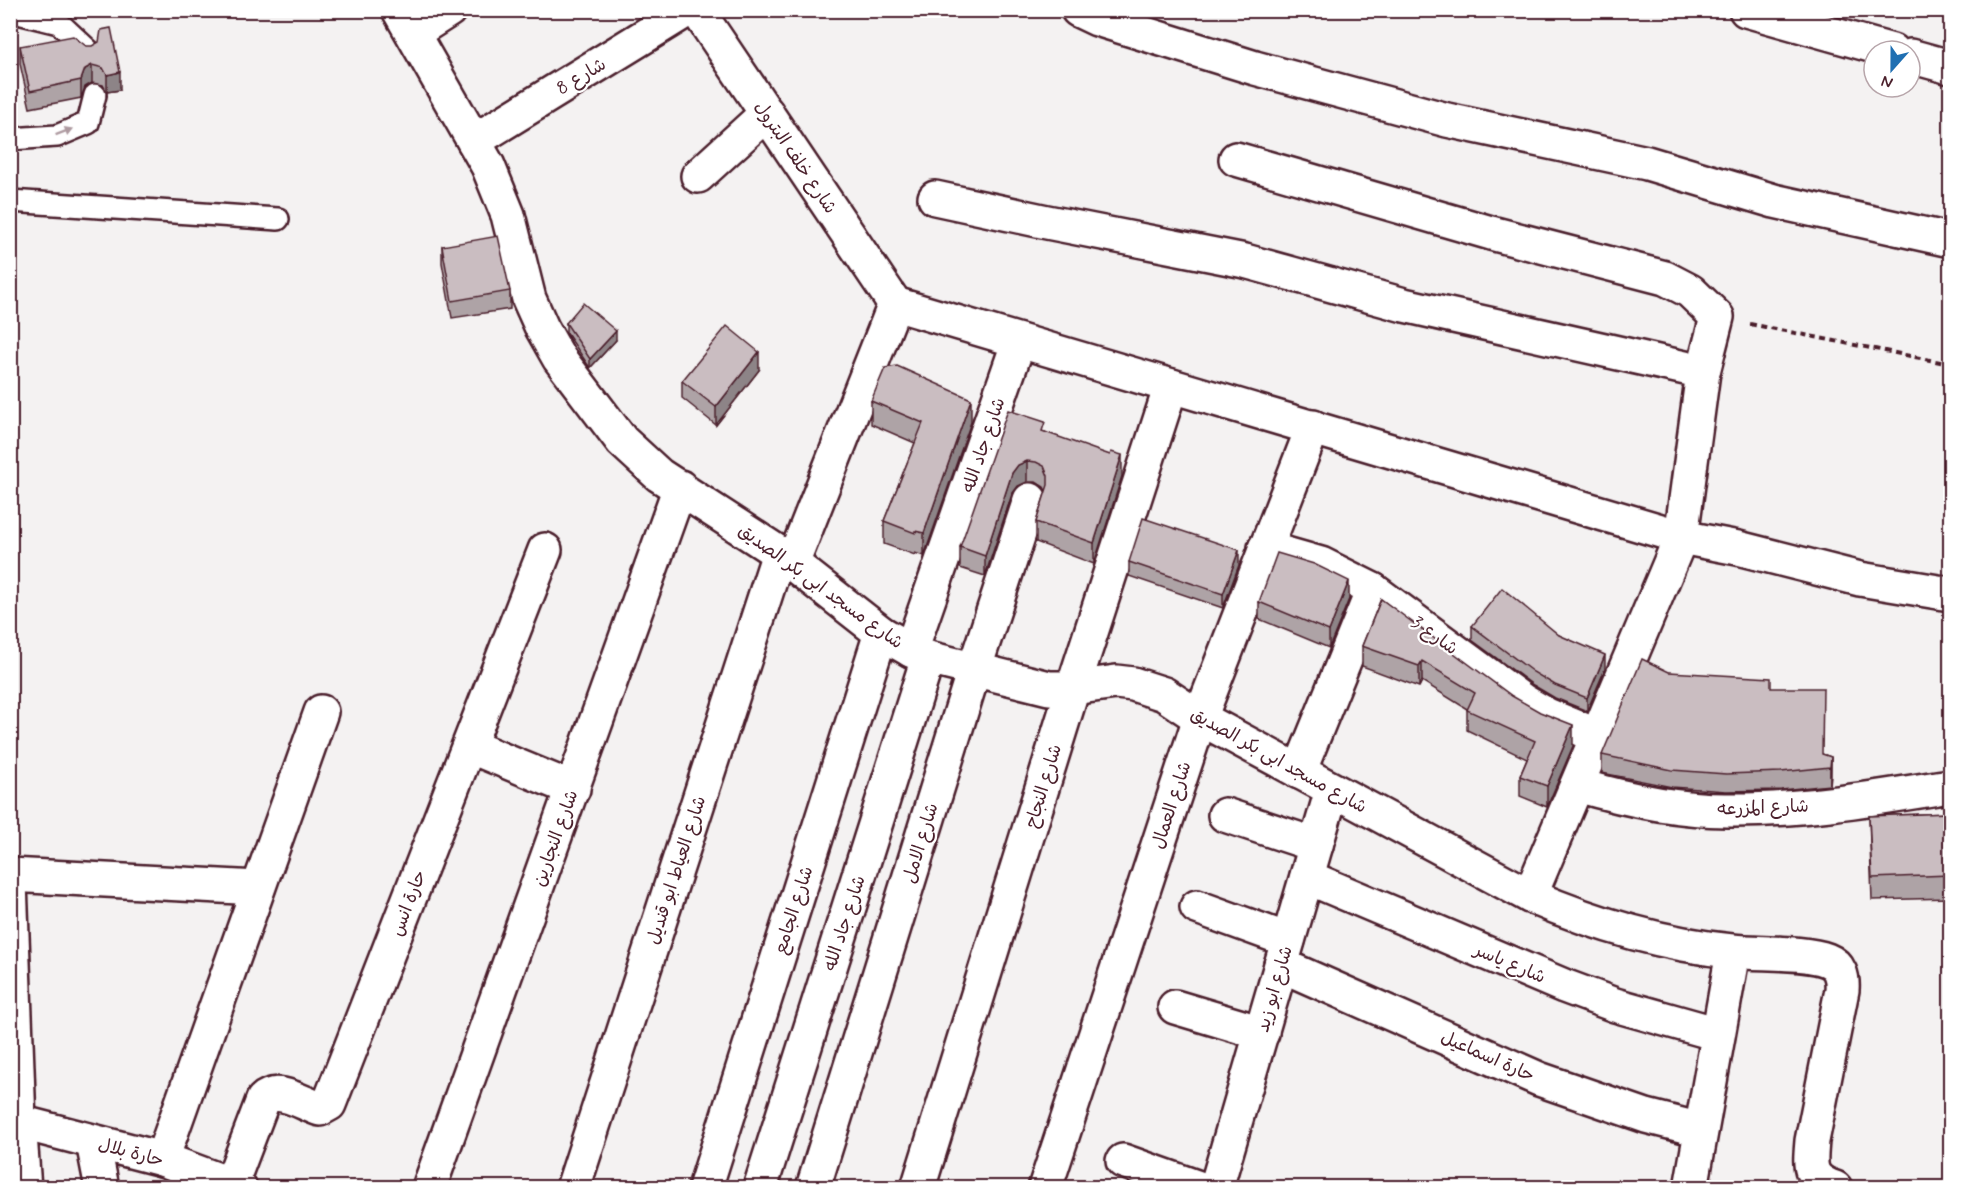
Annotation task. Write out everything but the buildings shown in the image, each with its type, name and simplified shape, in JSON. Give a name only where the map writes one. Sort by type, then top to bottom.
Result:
[{"type":"main road","points":[[406,22],[449,10]]},
{"type":"main road","name":"شارع 8","points":[[474,141],[687,10]]},
{"type":"main road","name":"شارع خلف البترول","points":[[697,10],[896,304]]},
{"type":"main road","points":[[1078,10],[1097,19],[1255,68],[1447,120],[1647,163],[1774,201],[1950,240]]},
{"type":"main road","points":[[1746,10],[1862,43]]},
{"type":"main road","name":"شارع مسجد ابى بكر الصديق","points":[[406,22],[488,166],[505,206],[529,299],[542,328],[559,358],[622,441],[659,475],[786,559],[881,633],[920,654],[1049,688],[1073,688],[1116,682],[1133,684],[1164,694],[1200,718],[1530,896],[1601,924],[1644,936],[1733,952],[1825,959],[1838,968],[1843,979],[1812,1141],[1810,1164],[1813,1175],[1835,1188]]},
{"type":"main road","points":[[1922,59],[1950,67]]},
{"type":"main road","points":[[698,176],[767,113]]},
{"type":"main road","points":[[1236,159],[1491,233],[1665,278],[1690,291],[1717,317],[1703,372],[1681,537],[1530,896]]},
{"type":"main road","points":[[935,198],[1245,261],[1404,305],[1703,372]]},
{"type":"main road","points":[[896,304],[1681,537],[1738,548],[1860,579],[1950,594]]},
{"type":"main road","name":"شارع العياط ابو قنديل","points":[[573,1188],[786,559],[896,304]]},
{"type":"main road","name":"شارع جاد الله","points":[[760,1188],[920,654],[1019,341]]},
{"type":"main road","name":"شارع النجاح","points":[[918,1188],[1073,688],[1171,386]]},
{"type":"main road","name":"شارع العمال","points":[[1046,1188],[1200,718],[1313,428]]},
{"type":"main road","name":"شارع النجارين","points":[[429,1188],[680,487]]},
{"type":"main road","name":"شارع الامل","points":[[813,1188],[974,670],[1030,500]]},
{"type":"main road","name":"شارع 3","points":[[1266,548],[1322,564],[1373,590],[1523,701],[1547,715],[1598,736]]},
{"type":"main road","name":"حارة انس","points":[[235,1186],[266,1096],[280,1094],[320,1108],[329,1104],[545,550]]},
{"type":"main road","points":[[1299,772],[1373,590]]},
{"type":"main road","name":"شارع الجامع","points":[[705,1188],[881,633]]},
{"type":"main road","points":[[162,1159],[321,712]]},
{"type":"main road","points":[[469,746],[573,789]]},
{"type":"main road","name":"شارع المزرعه","points":[[1577,785],[1668,806],[1724,810],[1780,810],[1836,804],[1950,786]]},
{"type":"main road","name":"شارع ابو زيد","points":[[1216,1188],[1332,790]]},
{"type":"main road","points":[[1225,815],[1316,845]]},
{"type":"main road","points":[[10,875],[258,888]]},
{"type":"main road","name":"شارع ياسر","points":[[1306,877],[1564,987],[1615,1005],[1718,1035]]},
{"type":"main road","points":[[10,882],[24,1188]]},
{"type":"main road","name":"حارة اسماعيل","points":[[1197,908],[1539,1079],[1624,1109],[1701,1130]]},
{"type":"main road","points":[[1691,1188],[1733,952]]},
{"type":"main road","points":[[1175,1008],[1262,1033]]},
{"type":"main road","name":"حارة بلال","points":[[20,1122],[162,1159],[235,1186]]},
{"type":"main road","points":[[93,1142],[102,1188]]},
{"type":"main road","points":[[1123,1161],[1199,1188]]},
{"type":"lane","points":[[10,11],[59,22],[89,51]]},
{"type":"lane","points":[[10,140],[57,136],[88,123],[94,95]]},
{"type":"lane","points":[[10,201],[278,219]]},
{"type":"path","points":[[1717,317],[1950,364]]}]
